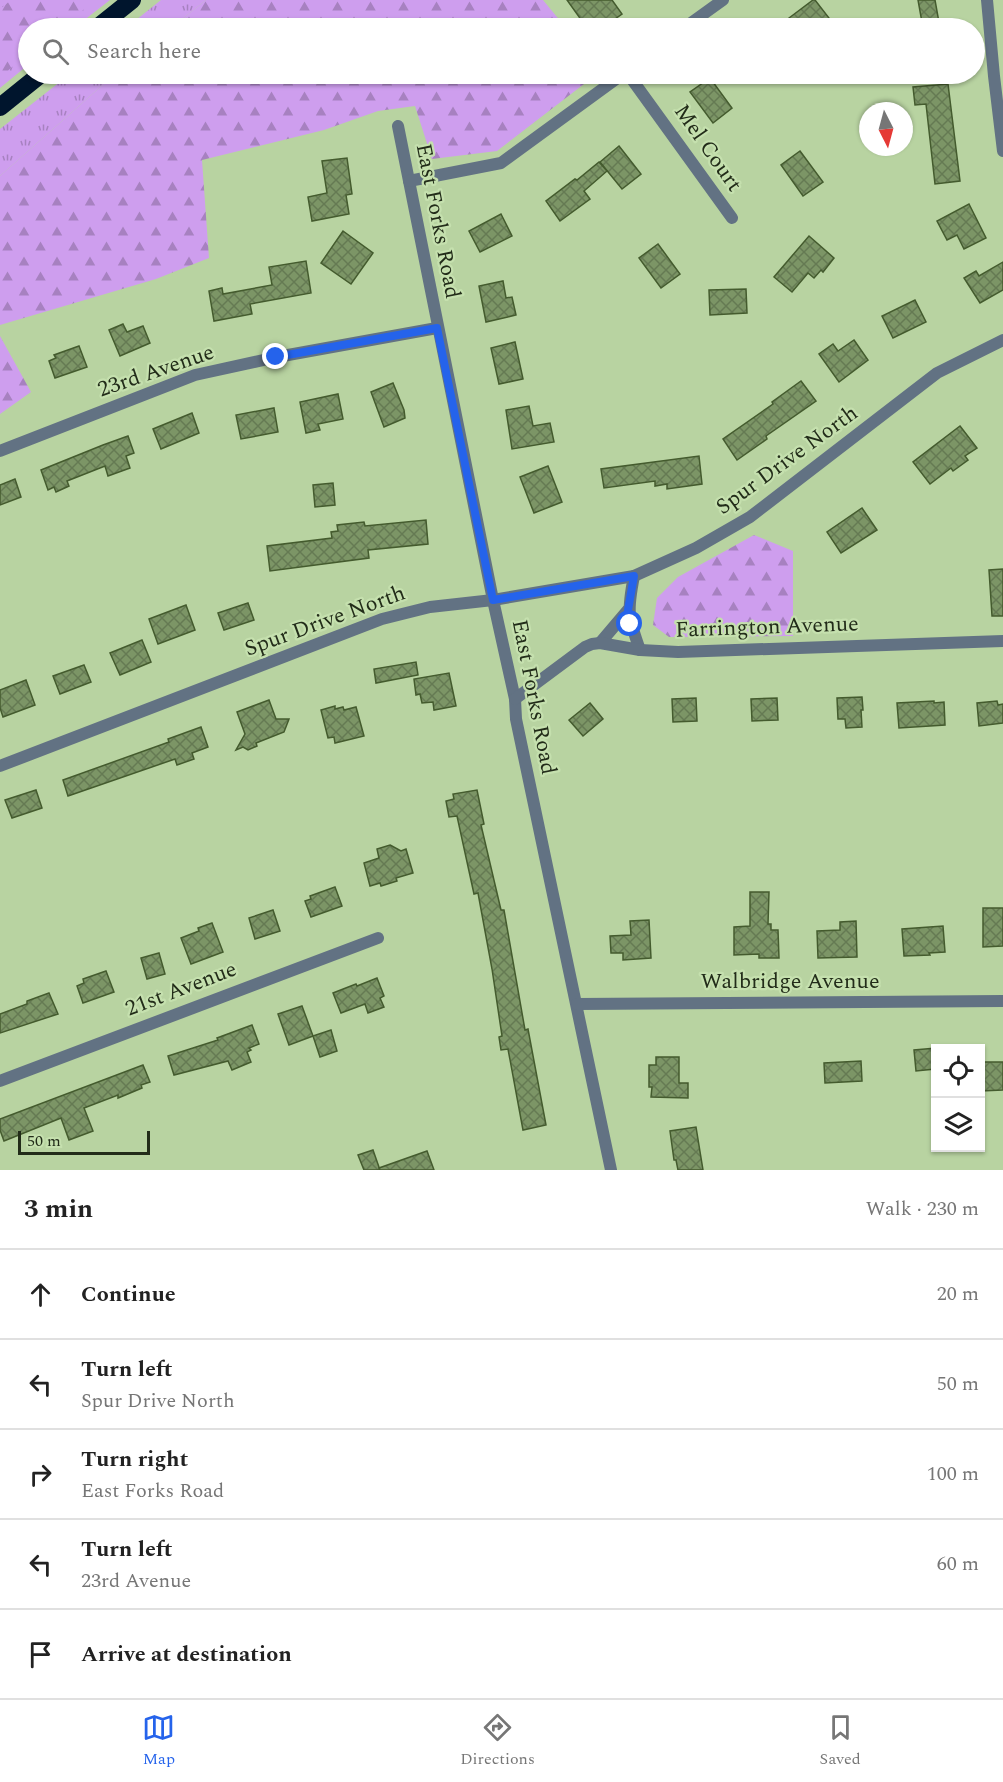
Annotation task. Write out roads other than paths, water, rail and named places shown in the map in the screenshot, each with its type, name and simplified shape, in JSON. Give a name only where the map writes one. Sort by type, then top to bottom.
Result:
[{"type":"highway","points":[[110,18],[132,0]]},
{"type":"highway","points":[[0,107],[29,84]]},
{"type":"street","points":[[698,18],[723,0]]},
{"type":"street","points":[[987,0],[1003,151]]},
{"type":"street","points":[[409,181],[501,163],[609,84]]},
{"type":"street","name":"Mel Court","points":[[635,84],[732,218]]},
{"type":"street","name":"East Forks Road","points":[[398,126],[437,328],[515,699],[516,719],[611,1170]]},
{"type":"street","name":"23rd Avenue","points":[[0,451],[195,375],[276,357],[437,328]]},
{"type":"street","name":"Spur Drive North","points":[[0,766],[382,619],[430,607],[493,600],[634,576],[696,548],[750,518],[937,373],[1003,339]]},
{"type":"street","points":[[634,576],[628,610],[630,624],[640,650]]},
{"type":"street","points":[[515,699],[585,647],[600,643],[628,610]]},
{"type":"street","name":"Farrington Avenue","points":[[600,643],[640,650],[678,652],[1003,641]]},
{"type":"street","name":"21st Avenue","points":[[0,1081],[378,938]]},
{"type":"street","name":"Walbridge Avenue","points":[[577,1004],[1003,1001]]}]
